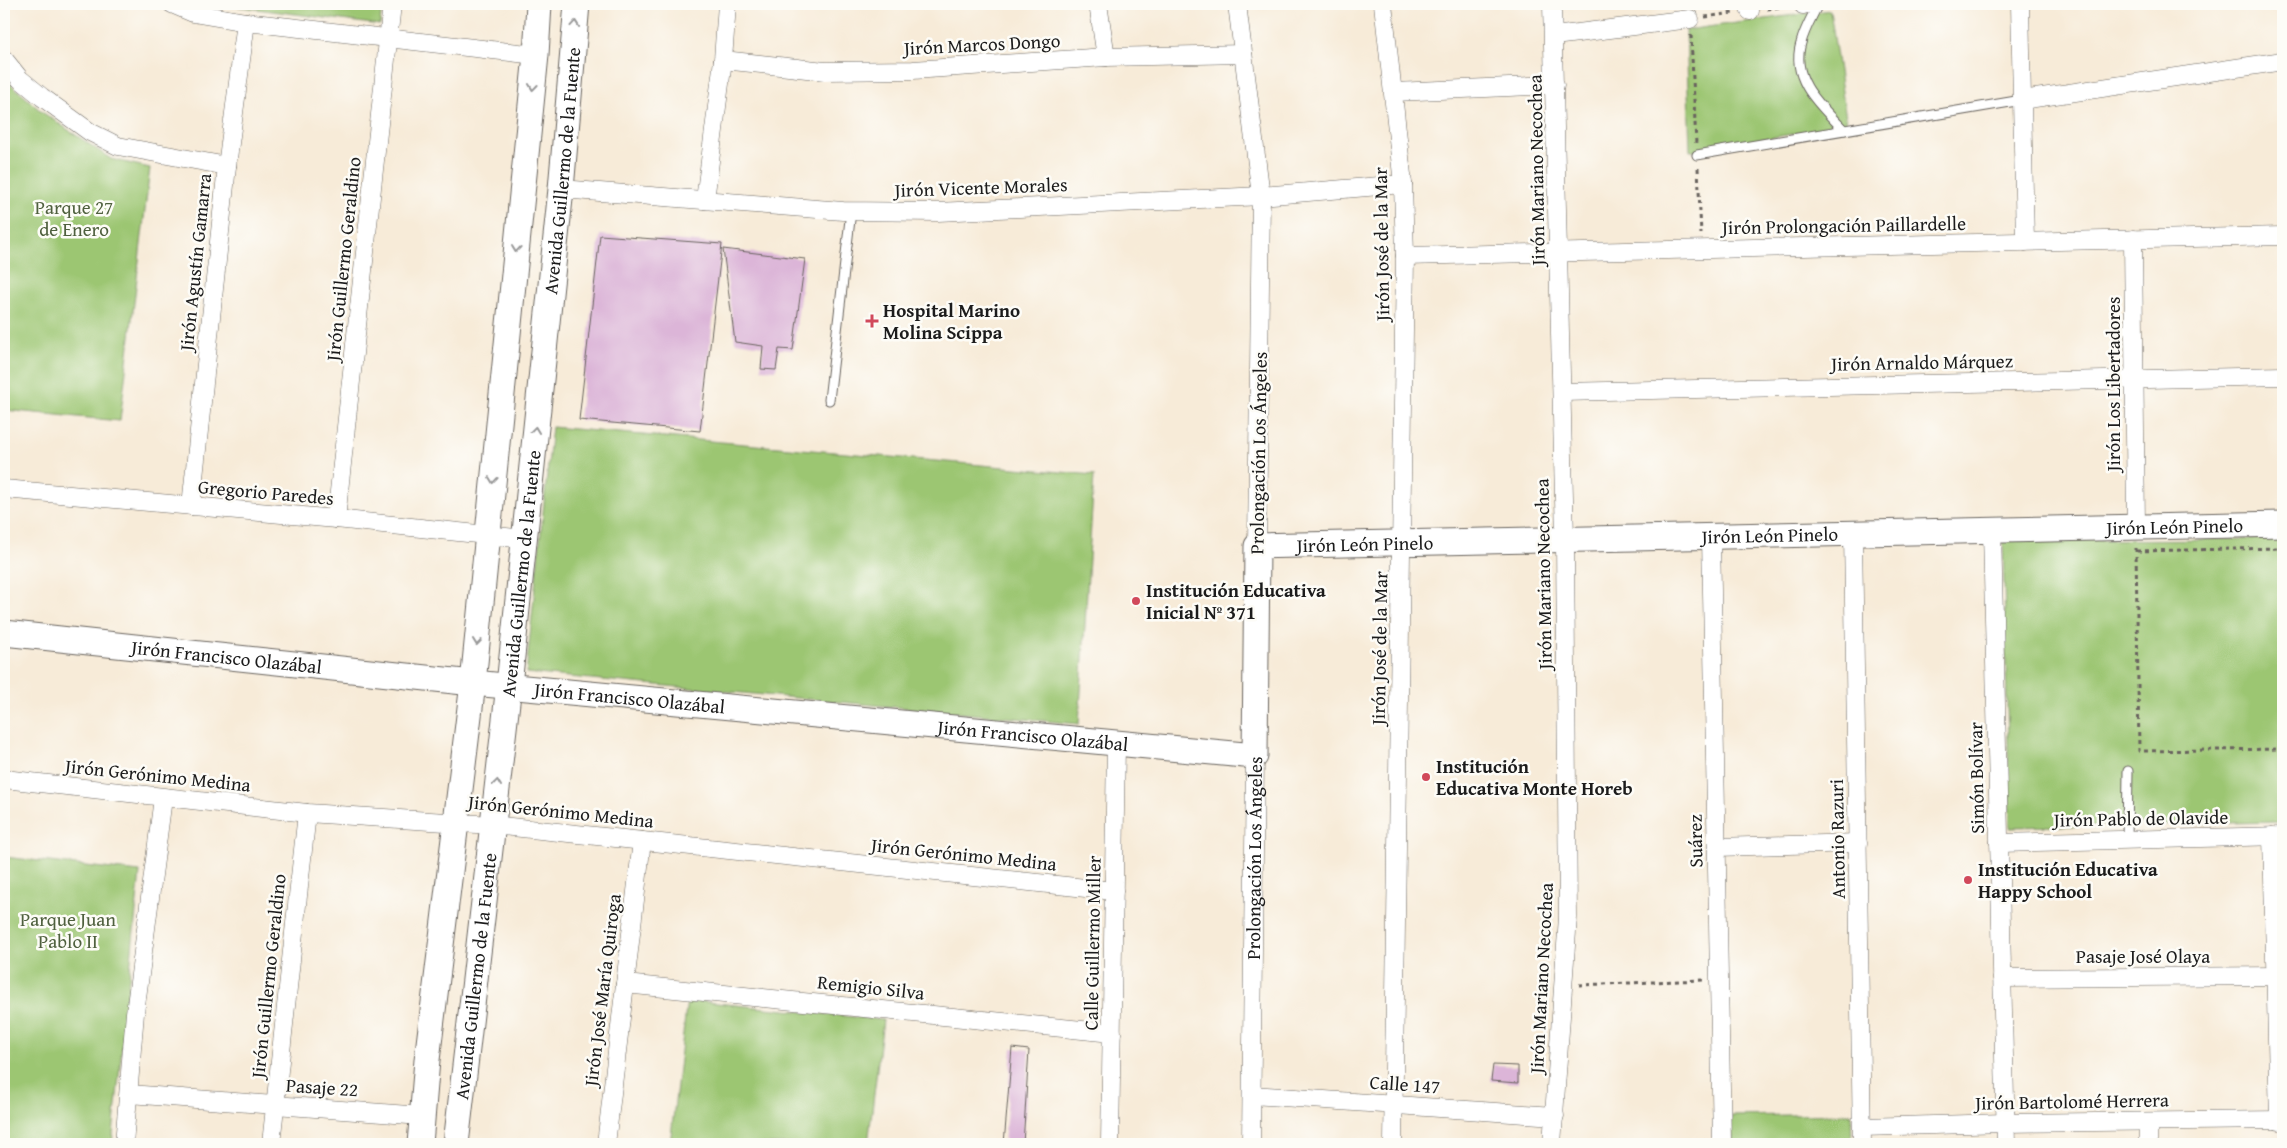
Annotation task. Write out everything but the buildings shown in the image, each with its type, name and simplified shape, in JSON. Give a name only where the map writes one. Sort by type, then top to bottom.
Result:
[{"type":"street","points":[[172,4],[193,13],[246,22],[536,55]]},
{"type":"street","name":"Jirón Guillermo Geraldino","points":[[336,519],[392,4]]},
{"type":"street","name":"Avenida Guillermo de la Fuente","points":[[420,1144],[426,1060],[472,683],[536,55],[539,4]]},
{"type":"street","name":"Avenida Guillermo de la Fuente","points":[[456,1144],[509,685],[577,4]]},
{"type":"street","points":[[705,200],[723,60],[727,4]]},
{"type":"street","points":[[1098,4],[1106,57]]},
{"type":"street","name":"Prolongación Los Ángeles","points":[[1237,4],[1261,196],[1251,1144]]},
{"type":"street","name":"Jirón José de la Mar","points":[[1383,4],[1403,184],[1405,256],[1393,1144]]},
{"type":"street","name":"Jirón Mariano Necochea","points":[[1552,4],[1565,540],[1568,918],[1552,1144]]},
{"type":"street","points":[[2020,4],[2025,242]]},
{"type":"street","points":[[1554,36],[1690,19]]},
{"type":"street","name":"Jirón Agustín Gamarra","points":[[192,506],[227,166],[246,22]]},
{"type":"street","name":"Jirón Marcos Dongo","points":[[723,60],[834,71],[913,70],[1106,57],[1243,54]]},
{"type":"street","points":[[4,59],[20,79],[42,97],[90,132],[118,146],[227,166]]},
{"type":"street","points":[[2022,100],[2283,61]]},
{"type":"street","points":[[1394,92],[1555,85]]},
{"type":"street","name":"Jirón Vicente Morales","points":[[560,189],[851,211],[938,212],[1261,196],[1403,184]]},
{"type":"street","name":"Jirón Prolongación Paillardelle","points":[[1405,256],[2283,236]]},
{"type":"street","name":"Jirón Los Libertadores","points":[[2133,239],[2136,527]]},
{"type":"street","name":"Jirón Arnaldo Márquez","points":[[1562,392],[2283,376]]},
{"type":"street","name":"Gregorio Paredes","points":[[4,489],[336,519],[524,539]]},
{"type":"street","name":"Jirón León Pinelo","points":[[1257,546],[2283,524]]},
{"type":"street","name":"Simón Bolívar","points":[[1992,530],[2006,1144]]},
{"type":"street","name":"Antonio Razuri","points":[[1854,533],[1862,1144]]},
{"type":"street","name":"Suárez","points":[[1711,536],[1722,1144]]},
{"type":"street","name":"Jirón Francisco Olazábal","points":[[4,633],[472,683],[1255,756]]},
{"type":"street","name":"Calle Guillermo Miller","points":[[1110,1144],[1116,743]]},
{"type":"street","name":"Jirón Gerónimo Medina","points":[[4,779],[307,813],[492,825],[1114,891]]},
{"type":"street","points":[[124,1144],[135,1013],[163,798]]},
{"type":"street","name":"Jirón Guillermo Geraldino","points":[[271,1144],[307,813]]},
{"type":"street","points":[[2278,836],[2281,1121]]},
{"type":"street","name":"Jirón Pablo de Olavide","points":[[1999,843],[2278,836]]},
{"type":"street","name":"Jirón José María Quiroga","points":[[606,1144],[642,841]]},
{"type":"street","points":[[1717,847],[1858,843]]},
{"type":"street","name":"Pasaje José Olaya","points":[[2002,978],[2279,976]]},
{"type":"street","name":"Remigio Silva","points":[[625,984],[1112,1033]]},
{"type":"street","name":"Pasaje 22","points":[[129,1094],[422,1116]]},
{"type":"street","name":"Calle 147","points":[[1252,1095],[1554,1116]]},
{"type":"street","name":"Jirón Bartolomé Herrera","points":[[1862,1127],[2005,1123],[2281,1121]]},
{"type":"street","points":[[2148,1122],[2148,1144]]},
{"type":"lane","points":[[1809,4],[1800,44],[1802,81],[1812,96],[1844,130]]},
{"type":"lane","points":[[1697,155],[2022,100]]},
{"type":"lane","points":[[829,400],[851,211]]},
{"type":"lane","points":[[2127,840],[2128,772]]},
{"type":"path","points":[[1690,19],[1702,249]]},
{"type":"path","points":[[2283,548],[2136,551],[2139,751],[2283,749]]},
{"type":"path","points":[[1563,985],[1719,980]]},
{"type":"green space","points":[[218,4],[382,4],[380,25]]},
{"type":"green space","points":[[1830,10],[1847,125],[1690,151],[1686,30]]},
{"type":"green space","name":"Parque 27 de Enero","points":[[4,78],[42,112],[111,159],[150,168],[120,421],[4,410]]},
{"type":"green space","points":[[552,427],[1094,475],[1079,724],[526,673]]},
{"type":"green space","points":[[2283,539],[2283,822],[2010,827],[2003,540]]},
{"type":"green space","name":"Parque Juan Pablo II","points":[[4,857],[140,872],[112,1144],[4,1144]]},
{"type":"green space","points":[[687,1000],[883,1020],[868,1144],[670,1144]]},
{"type":"green space","points":[[1851,1114],[1852,1144],[1732,1144],[1731,1116]]},
{"type":"place","name":"Hospital Marino Molina Scippa","points":[[872,321]]},
{"type":"place","name":"Institución Educativa Inicial Nº 371","points":[[1136,601]]},
{"type":"place","name":"Institución Educativa Monte Horeb","points":[[1426,777]]},
{"type":"place","name":"Institución Educativa Happy School","points":[[1968,880]]}]
